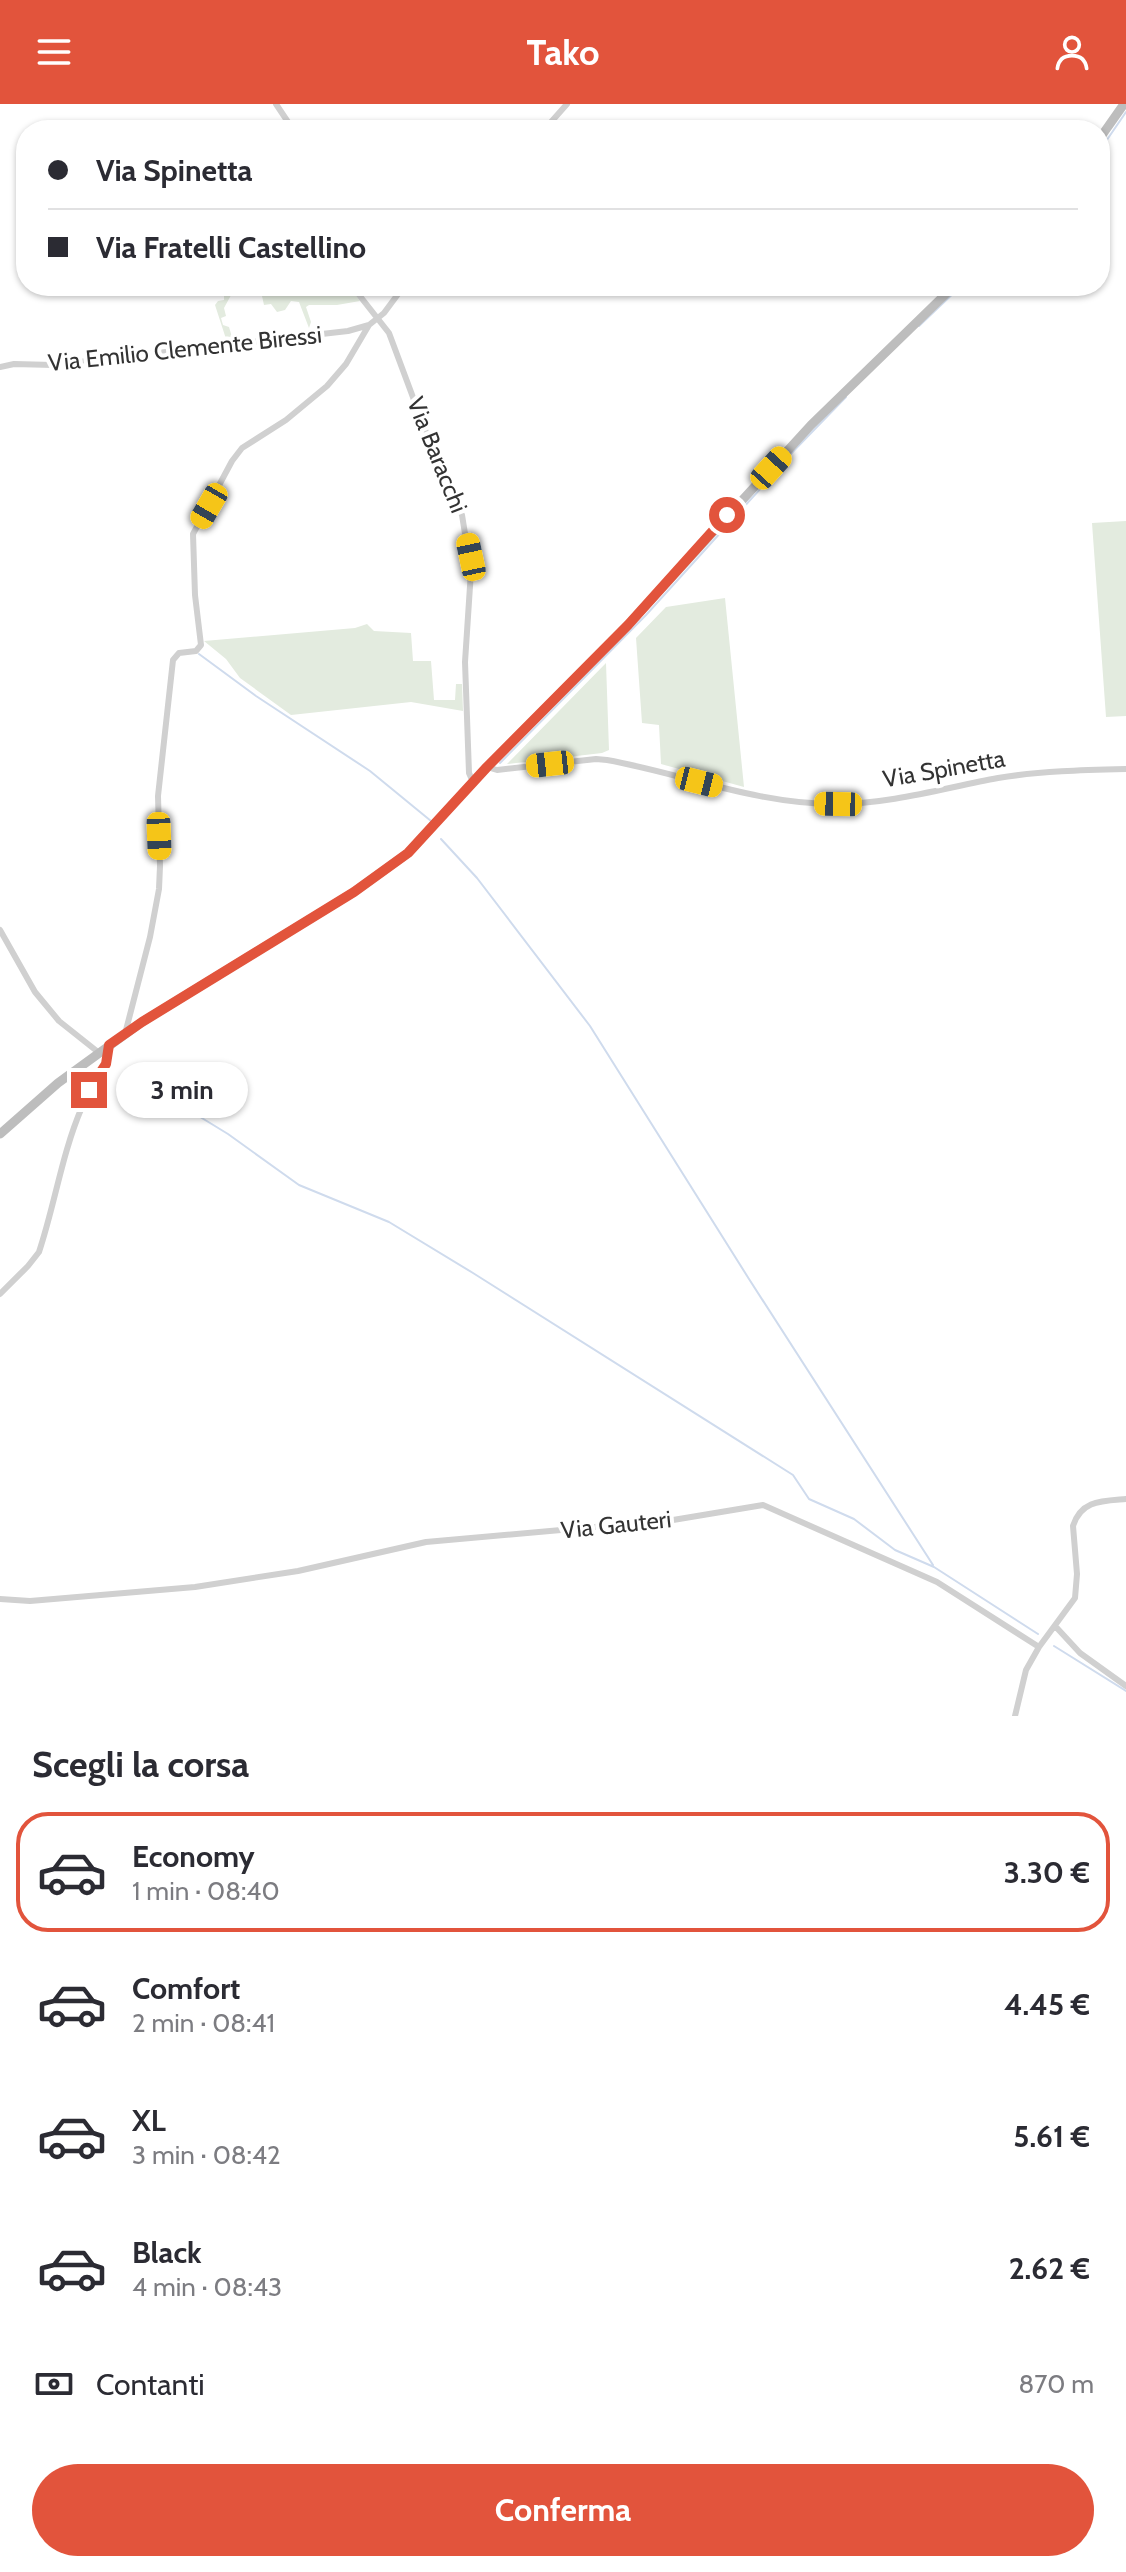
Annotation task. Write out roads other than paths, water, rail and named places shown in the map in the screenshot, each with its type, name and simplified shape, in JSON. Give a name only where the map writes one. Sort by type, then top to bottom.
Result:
[{"type":"main road","points":[[1110,124],[1124,104]]},
{"type":"main road","points":[[0,1134],[98,1052],[383,874],[408,853],[487,767],[628,625],[790,446],[944,296]]},
{"type":"street","points":[[553,120],[567,104]]},
{"type":"street","name":"Via Baracchi","points":[[360,296],[389,333],[436,459],[459,507],[468,543],[471,571],[465,678],[469,773],[473,782]]},
{"type":"street","name":"Via Emilio Clemente Biressi","points":[[125,1034],[159,889],[158,796],[173,660],[179,653],[196,651],[201,645],[193,534],[242,448],[286,420],[327,386],[346,364],[369,325],[384,313],[397,296]]},
{"type":"street","name":"Via Emilio Clemente Biressi","points":[[0,367],[14,364],[53,365],[348,331],[369,325]]},
{"type":"street","name":"Via Spinetta","points":[[487,767],[497,770],[607,760],[751,796],[798,804],[878,801],[1001,778],[1056,771],[1126,769]]},
{"type":"street","points":[[0,930],[43,1002],[59,1021],[98,1052]]},
{"type":"street","points":[[0,1294],[39,1252],[71,1132],[89,1090],[106,1064],[109,1045]]},
{"type":"street","points":[[1015,1716],[1021,1682],[1039,1647],[1075,1598],[1077,1574],[1073,1526],[1078,1513],[1089,1504],[1126,1499]]},
{"type":"street","name":"Via Gauteri","points":[[0,1599],[30,1601],[203,1586],[298,1571],[426,1542],[673,1520],[763,1505],[937,1582],[1039,1647]]},
{"type":"street","points":[[1056,1627],[1080,1653],[1126,1686]]},
{"type":"waterway","points":[[1110,135],[1126,112]]},
{"type":"waterway","points":[[919,326],[950,296]]},
{"type":"waterway","points":[[778,467],[846,397]]},
{"type":"waterway","points":[[500,763],[646,615],[771,477]]},
{"type":"waterway","points":[[199,654],[256,696],[370,771],[431,821]]},
{"type":"waterway","points":[[441,839],[477,878],[590,1026],[933,1565]]},
{"type":"waterway","points":[[156,1090],[228,1134],[299,1185],[389,1222],[473,1273],[793,1475],[809,1499],[854,1519],[895,1550],[934,1567],[1038,1634]]},
{"type":"waterway","points":[[1054,1646],[1126,1691]]}]
